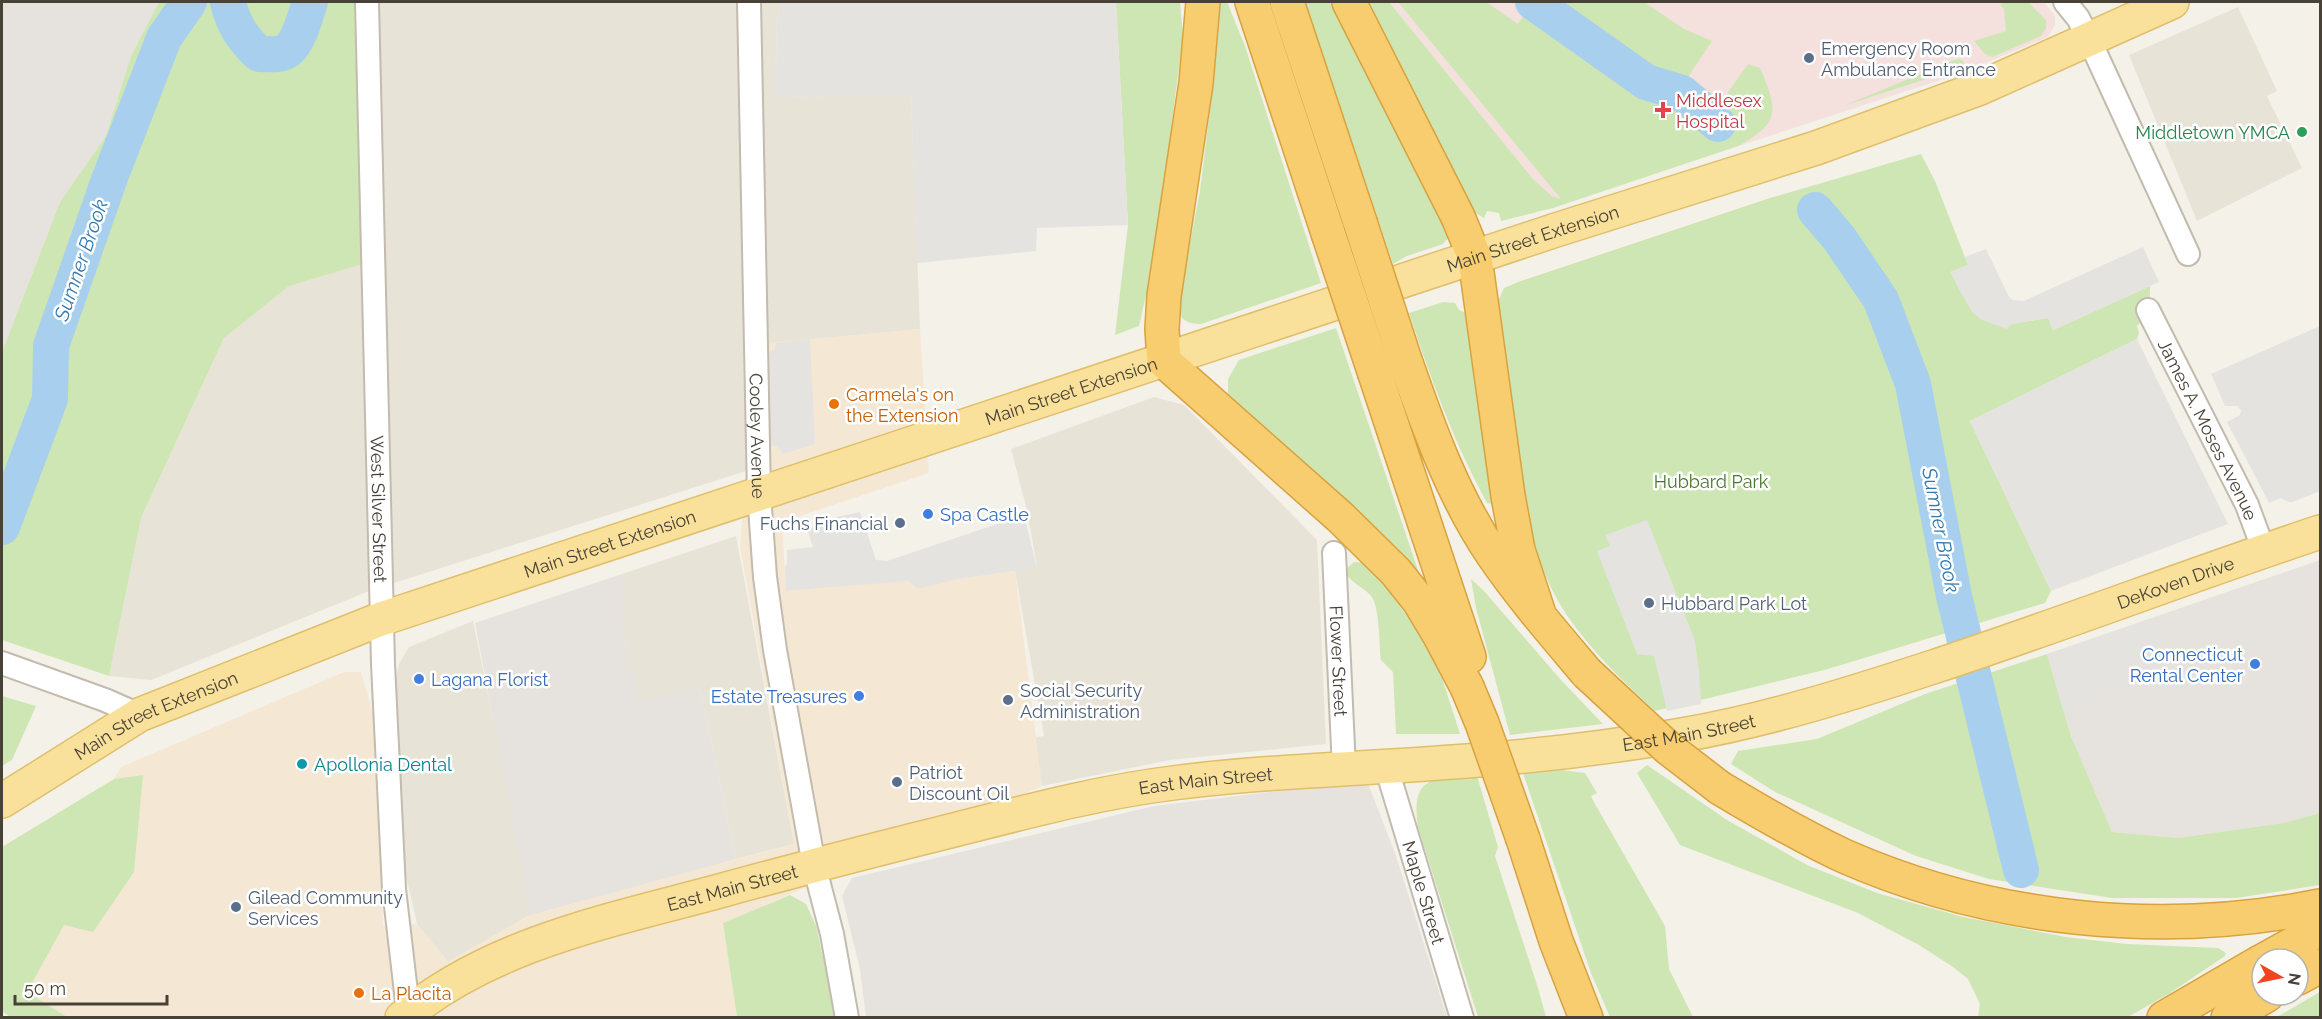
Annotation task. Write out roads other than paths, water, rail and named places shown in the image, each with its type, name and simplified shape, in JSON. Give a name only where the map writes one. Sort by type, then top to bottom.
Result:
[{"type":"highway","points":[[1203,2],[1195,93],[1164,296],[1162,329],[1164,361],[1340,517],[1396,572],[1425,610],[1474,687]]},
{"type":"highway","points":[[1252,2],[1375,374],[1474,687],[1482,723],[1556,941],[1586,1017]]},
{"type":"highway","points":[[1287,2],[1406,363],[1430,430],[1458,495],[1493,554],[1540,617],[1587,673],[1668,748],[1720,788],[1800,835],[1844,856],[1933,889],[1994,904],[2078,918],[2180,922],[2232,920],[2320,906]]},
{"type":"highway","points":[[1349,2],[1458,217],[1475,258],[1508,496],[1518,550],[1540,617]]},
{"type":"highway","points":[[2288,947],[2320,929]]},
{"type":"highway","points":[[1556,941],[1571,1017]]},
{"type":"highway","points":[[2164,1017],[2250,968]]},
{"type":"highway","points":[[2228,1017],[2250,1005]]},
{"type":"main road","name":"Main Street Extension","points":[[2,801],[140,715],[381,619],[1475,258],[1816,148],[1980,87],[2172,2]]},
{"type":"main road","name":"DeKoven Drive","points":[[2033,634],[2320,532]]},
{"type":"main road","name":"East Main Street","points":[[407,1016],[445,987],[481,967],[554,938],[814,865],[990,820],[1106,794],[1170,783],[1249,775],[1518,757],[1684,735],[1799,709],[2033,634]]},
{"type":"street","name":"Cooley Avenue","points":[[749,2],[759,494],[765,577],[775,650],[814,865],[832,934],[847,1017]]},
{"type":"street","points":[[2066,2],[2089,39],[2188,254]]},
{"type":"street","name":"West Silver Street","points":[[367,3],[381,619],[392,858],[407,1016]]},
{"type":"street","name":"James A. Moses Avenue","points":[[2148,310],[2247,505],[2264,551]]},
{"type":"street","name":"Flower Street","points":[[1334,554],[1344,769]]},
{"type":"street","points":[[2,663],[140,715]]},
{"type":"street","name":"Maple Street","points":[[1386,766],[1462,1017]]},
{"type":"waterway","name":"Sumner Brook","points":[[2,527],[50,399],[51,346],[109,180],[164,38],[189,2]]},
{"type":"waterway","name":"Sumner Brook","points":[[228,2],[239,30],[259,54],[278,54],[292,46],[302,28],[310,2]]},
{"type":"waterway","name":"Sumner Brook","points":[[1533,2],[1646,82],[1682,93],[1718,124]]},
{"type":"waterway","name":"Sumner Brook","points":[[1815,210],[1839,238],[1881,300],[1913,384],[1954,596],[2021,870]]},
{"type":"place","name":"Emergency Room Ambulance Entrance","points":[[1809,58]]},
{"type":"place","name":"Middlesex Hospital","points":[[1663,110]]},
{"type":"place","name":"Middletown YMCA","points":[[2302,132]]},
{"type":"place","name":"Carmela's on the Extension","points":[[834,404]]},
{"type":"place","name":"Spa Castle","points":[[928,514]]},
{"type":"place","name":"Fuchs Financial","points":[[900,523]]},
{"type":"place","name":"Hubbard Park Lot","points":[[1649,603]]},
{"type":"place","name":"Connecticut Rental Center","points":[[2255,664]]},
{"type":"place","name":"Lagana Florist","points":[[419,679]]},
{"type":"place","name":"Estate Treasures","points":[[859,696]]},
{"type":"place","name":"Social Security Administration","points":[[1008,700]]},
{"type":"place","name":"Apollonia Dental","points":[[302,764]]},
{"type":"place","name":"Patriot Discount Oil","points":[[897,782]]},
{"type":"place","name":"Gilead Community Services","points":[[236,907]]},
{"type":"place","name":"La Placita","points":[[359,993]]},
{"type":"park label","name":"Hubbard Park","points":[[1711,481]]}]
